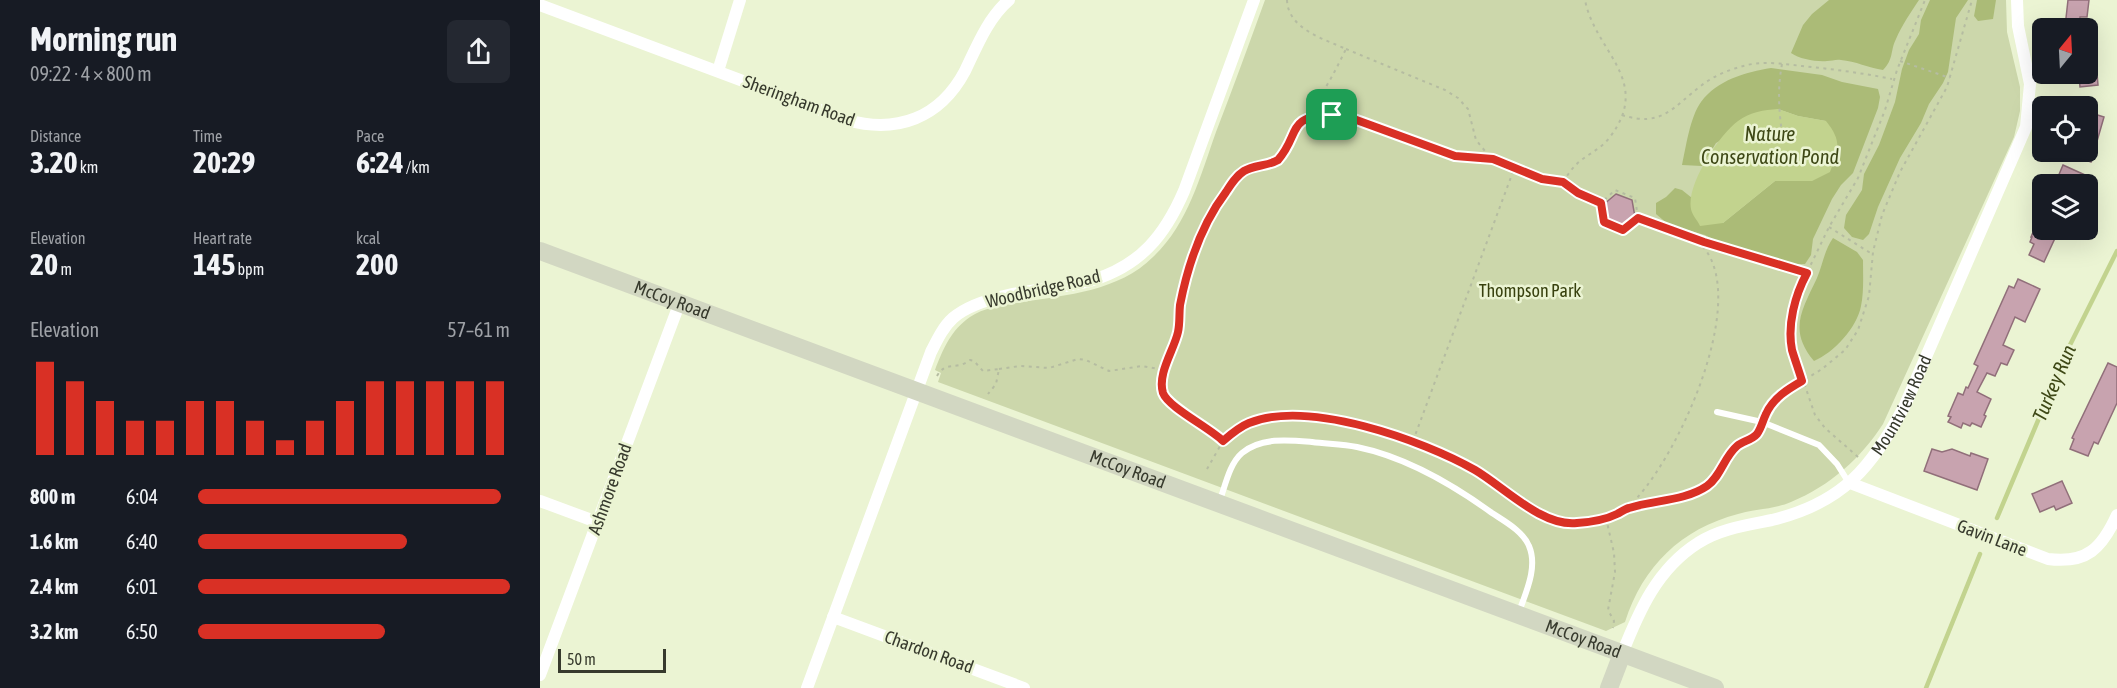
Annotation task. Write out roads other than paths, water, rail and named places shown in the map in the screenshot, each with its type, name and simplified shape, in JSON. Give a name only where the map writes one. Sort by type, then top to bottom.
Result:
[{"type":"main road","name":"McCoy Road","points":[[540,251],[1715,688]]},
{"type":"main road","name":"Mountview Road","points":[[1609,688],[1622,654]]},
{"type":"street","points":[[718,71],[740,0]]},
{"type":"street","name":"Sheringham Road","points":[[540,5],[847,120],[881,126],[916,119],[934,109],[950,92],[963,73],[988,25],[1009,0]]},
{"type":"street","name":"Woodbridge Road","points":[[807,688],[931,352],[942,331],[953,318],[964,310],[990,299],[1091,280],[1114,272],[1138,257],[1157,240],[1172,218],[1185,191],[1254,0]]},
{"type":"street","name":"Mountview Road","points":[[1622,654],[1650,591],[1666,570],[1687,550],[1709,537],[1800,511],[1824,500],[1850,483],[1868,465],[1890,433],[1905,405],[2026,127],[2030,84],[2018,26],[2018,0]]},
{"type":"street","name":"Ashmore Road","points":[[540,675],[680,302]]},
{"type":"street","name":"Gavin Lane","points":[[1850,483],[2048,559],[2060,561],[2084,557],[2096,550],[2108,534],[2117,515]]},
{"type":"street","points":[[540,501],[597,522]]},
{"type":"street","name":"Chardon Road","points":[[833,617],[1024,688]]},
{"type":"lane","points":[[1717,412],[1762,422],[1819,445],[1837,464],[1850,483]]},
{"type":"lane","points":[[1219,503],[1232,468],[1241,453],[1261,443],[1287,440],[1358,447],[1395,459],[1428,473],[1460,491],[1513,528],[1527,542],[1531,555],[1530,579],[1518,615]]},
{"type":"water","name":"Nature Conservation Pond","points":[[1778,109],[1798,116],[1826,121],[1837,140],[1837,151],[1830,172],[1812,181],[1775,181],[1723,223],[1700,226],[1692,211],[1691,199],[1699,174],[1713,149],[1730,128],[1747,115]]},
{"type":"waterway","name":"Turkey Run","points":[[1997,518],[2069,347],[2117,251]]},
{"type":"waterway","name":"Turkey Run","points":[[1926,688],[1980,554]]},
{"type":"park label","name":"Thompson Park","points":[[1530,291]]}]
